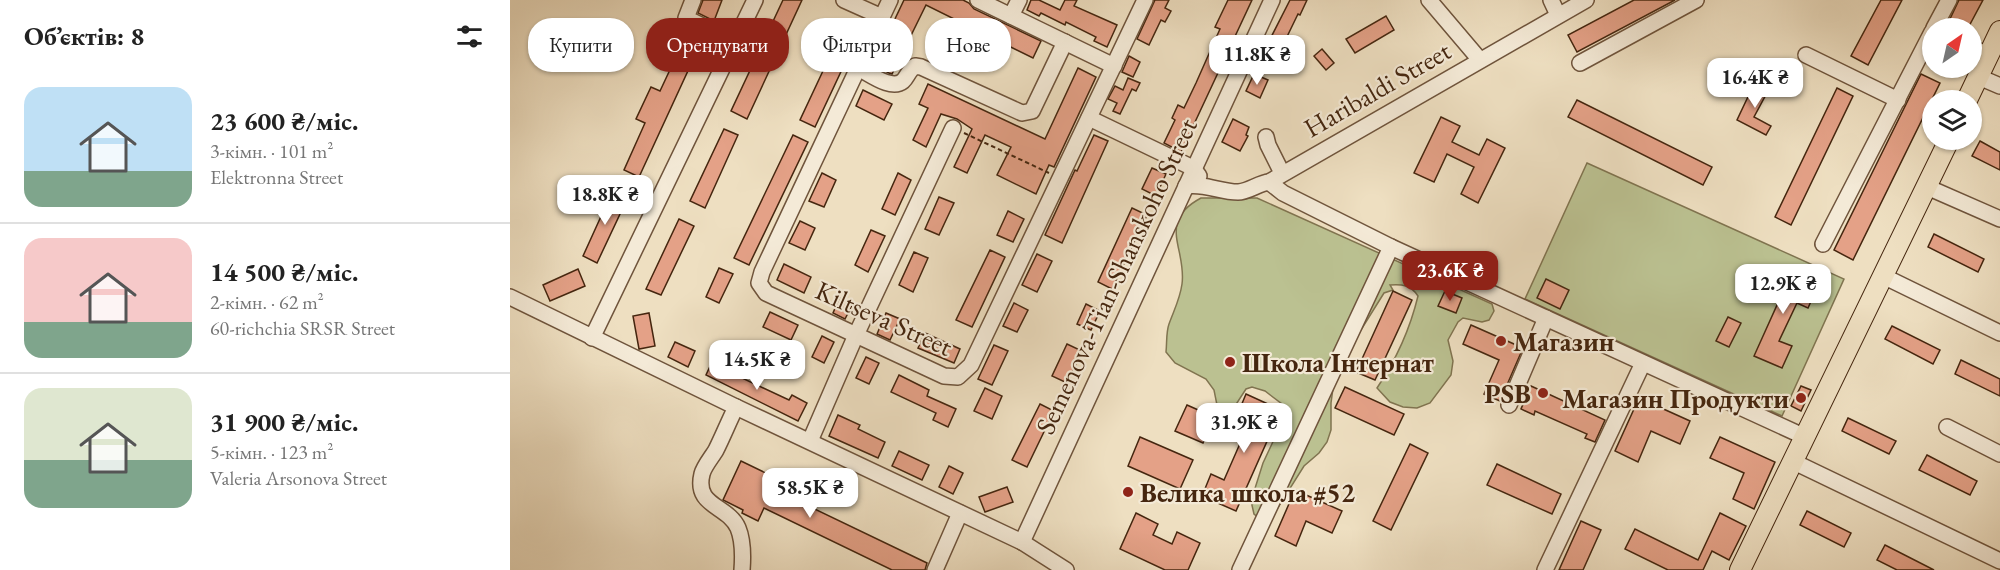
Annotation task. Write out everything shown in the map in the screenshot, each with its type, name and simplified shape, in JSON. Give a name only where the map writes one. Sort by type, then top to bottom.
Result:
[{"type":"main road","points":[[1982,71],[2000,32]]},
{"type":"main road","points":[[1740,570],[1803,436],[1944,150]]},
{"type":"street","points":[[686,18],[693,0]]},
{"type":"street","points":[[746,18],[755,0]]},
{"type":"street","points":[[844,0],[882,18]]},
{"type":"street","name":"Kiltseva Street","points":[[882,18],[890,0]]},
{"type":"street","points":[[978,0],[1113,66]]},
{"type":"street","points":[[1011,16],[1019,0]]},
{"type":"street","name":"Kiltseva Street","points":[[856,72],[762,272],[759,283],[766,293],[944,376],[958,377],[971,365],[1145,0]]},
{"type":"street","name":"Semenova-Tian-Shanskoho Street","points":[[1022,542],[1272,0]]},
{"type":"street","points":[[1429,0],[1480,60]]},
{"type":"street","points":[[1551,0],[1558,15]]},
{"type":"street","name":"Haribaldi Street","points":[[1186,186],[1198,184],[1240,192],[1276,178],[1586,0]]},
{"type":"street","points":[[1580,63],[1696,0]]},
{"type":"street","points":[[1939,18],[1949,0]]},
{"type":"street","points":[[913,69],[915,66],[921,67],[1022,114],[1032,111],[1065,42]]},
{"type":"street","points":[[1823,244],[1922,51]]},
{"type":"street","points":[[1982,52],[1989,56]]},
{"type":"street","points":[[1806,55],[1898,100]]},
{"type":"street","points":[[592,338],[721,72]]},
{"type":"street","points":[[866,72],[891,84],[898,84],[910,72]]},
{"type":"street","points":[[1981,78],[2000,86]]},
{"type":"street","points":[[1089,118],[1193,168],[1207,186]]},
{"type":"street","points":[[810,441],[856,335],[953,128]]},
{"type":"street","points":[[1266,137],[1276,178],[1283,193],[1391,247],[1803,436]]},
{"type":"street","points":[[1927,186],[2000,219]]},
{"type":"street","points":[[1240,570],[1391,247]]},
{"type":"street","points":[[1883,276],[2000,333]]},
{"type":"street","points":[[510,297],[1022,542],[1063,569]]},
{"type":"street","points":[[1509,405],[1546,318]]},
{"type":"street","points":[[1545,570],[1643,363]]},
{"type":"street","points":[[736,407],[716,450],[702,473],[701,491],[711,504],[729,515],[738,528],[744,569]]},
{"type":"street","points":[[1947,427],[2000,454]]},
{"type":"street","points":[[1792,461],[2000,561]]},
{"type":"street","points":[[935,570],[960,513]]},
{"type":"path","points":[[953,128],[1060,178]]},
{"type":"green space","points":[[1587,163],[1844,279],[1782,416],[1525,299]]},
{"type":"green space","points":[[1201,198],[1257,198],[1492,304],[1494,311],[1489,320],[1482,322],[1463,318],[1458,322],[1448,340],[1453,361],[1451,375],[1430,403],[1417,408],[1403,407],[1390,402],[1377,388],[1402,344],[1418,296],[1406,286],[1390,285],[1393,290],[1384,293],[1359,333],[1334,381],[1331,430],[1327,442],[1319,453],[1304,466],[1272,517],[1259,518],[1254,514],[1251,501],[1263,463],[1285,416],[1282,404],[1265,391],[1252,387],[1246,389],[1235,406],[1224,413],[1218,410],[1214,390],[1206,379],[1175,363],[1166,352],[1168,327],[1182,284],[1176,237],[1177,227],[1187,207]]},
{"type":"building","points":[[703,0],[722,0],[715,18],[708,18],[698,13]]},
{"type":"building","points":[[783,0],[802,0],[789,28],[789,18],[775,18]]},
{"type":"building","points":[[904,0],[963,0],[974,9],[993,18],[952,18],[926,5],[913,31],[913,18],[895,18]]},
{"type":"building","points":[[1031,0],[1039,0],[1060,10],[1065,0],[1077,0],[1074,6],[1117,25],[1107,47],[1094,41],[1096,37],[1066,22],[1065,25],[1041,13],[1039,16],[1027,10]]},
{"type":"building","points":[[1155,0],[1169,0],[1165,8],[1171,11],[1165,22],[1161,20],[1149,45],[1137,39]]},
{"type":"building","points":[[1228,0],[1252,0],[1181,152],[1164,143],[1175,120],[1172,118],[1178,105],[1184,108],[1196,83],[1220,29],[1215,27]]},
{"type":"building","points":[[1290,0],[1307,0],[1282,47],[1287,49],[1281,62],[1263,53]]},
{"type":"building","points":[[1634,0],[1675,0],[1577,52],[1568,35]]},
{"type":"building","points":[[1881,0],[1902,0],[1868,65],[1851,56]]},
{"type":"building","points":[[1959,0],[1983,0],[1973,18],[1950,18]]},
{"type":"building","points":[[1386,16],[1394,30],[1355,53],[1346,39]]},
{"type":"building","points":[[1011,27],[1041,41],[1033,58],[1011,47]]},
{"type":"building","points":[[1322,49],[1334,63],[1326,70],[1314,56]]},
{"type":"building","points":[[1129,56],[1140,62],[1133,77],[1122,72]]},
{"type":"building","points":[[1078,68],[1096,77],[1054,167],[1049,165],[1036,194],[997,175],[1011,147],[985,135],[967,173],[954,167],[972,129],[957,119],[941,114],[926,147],[913,140],[928,108],[919,104],[928,84],[1045,139]]},
{"type":"building","points":[[669,72],[687,72],[639,177],[624,170],[645,123],[636,119],[651,87],[660,91]]},
{"type":"building","points":[[749,72],[769,72],[747,119],[731,111]]},
{"type":"building","points":[[822,72],[841,72],[815,127],[800,120]]},
{"type":"building","points":[[1254,74],[1268,80],[1260,98],[1246,91]]},
{"type":"building","points":[[1921,74],[1922,78],[1929,78],[1940,83],[1937,90],[1922,90],[1922,120],[1853,260],[1834,250]]},
{"type":"building","points":[[1128,78],[1140,83],[1136,91],[1132,89],[1120,114],[1113,111],[1117,103],[1108,99],[1115,86],[1123,90]]},
{"type":"building","points":[[1755,82],[1769,89],[1754,117],[1771,126],[1766,135],[1737,120]]},
{"type":"building","points":[[1837,88],[1853,96],[1791,225],[1775,217]]},
{"type":"building","points":[[863,90],[892,104],[884,120],[856,106]]},
{"type":"building","points":[[1577,100],[1712,167],[1703,185],[1568,117]]},
{"type":"building","points":[[1441,117],[1460,126],[1452,142],[1479,155],[1487,139],[1505,148],[1478,203],[1461,194],[1474,167],[1447,154],[1434,182],[1414,173]]},
{"type":"building","points":[[1233,119],[1249,127],[1246,135],[1248,136],[1240,151],[1222,142]]},
{"type":"building","points":[[724,129],[738,135],[705,208],[690,201]]},
{"type":"building","points":[[793,135],[808,142],[749,265],[734,258]]},
{"type":"building","points":[[1094,135],[1108,141],[1062,243],[1045,235]]},
{"type":"building","points":[[1982,142],[2000,152],[2000,170],[1972,156],[1975,150],[1982,150]]},
{"type":"building","points":[[1152,168],[1166,174],[1156,196],[1142,189]]},
{"type":"building","points":[[822,173],[836,180],[824,207],[809,201]]},
{"type":"building","points":[[898,173],[911,180],[895,215],[882,209]]},
{"type":"building","points":[[613,190],[628,197],[597,263],[583,256]]},
{"type":"building","points":[[939,197],[954,203],[939,235],[925,229]]},
{"type":"building","points":[[1132,208],[1147,215],[1112,289],[1098,282]]},
{"type":"building","points":[[1008,211],[1024,219],[1013,242],[997,235]]},
{"type":"building","points":[[679,219],[694,226],[661,295],[646,289]]},
{"type":"building","points":[[800,221],[815,228],[805,250],[789,243]]},
{"type":"building","points":[[871,230],[885,236],[868,272],[855,265]]},
{"type":"building","points":[[1934,234],[1984,259],[1978,272],[1928,247]]},
{"type":"building","points":[[990,250],[1005,257],[972,327],[956,320]]},
{"type":"building","points":[[914,252],[928,258],[913,292],[899,285]]},
{"type":"building","points":[[1037,254],[1052,261],[1037,292],[1022,285]]},
{"type":"building","points":[[784,264],[811,277],[804,293],[777,280]]},
{"type":"building","points":[[719,268],[733,274],[719,303],[706,297]]},
{"type":"building","points":[[1774,268],[1817,288],[1808,308],[1797,303],[1779,341],[1792,346],[1782,368],[1754,356],[1782,294],[1765,287]]},
{"type":"building","points":[[578,269],[585,286],[550,301],[543,285]]},
{"type":"building","points":[[1546,279],[1569,290],[1560,309],[1537,298]]},
{"type":"building","points":[[1393,291],[1412,300],[1375,380],[1356,372]]},
{"type":"building","points":[[1445,291],[1462,298],[1456,313],[1438,306]]},
{"type":"building","points":[[840,297],[853,303],[845,319],[833,313]]},
{"type":"building","points":[[1014,303],[1028,310],[1017,332],[1003,326]]},
{"type":"building","points":[[1086,304],[1100,311],[1091,330],[1077,324]]},
{"type":"building","points":[[770,312],[798,325],[791,340],[763,327]]},
{"type":"building","points":[[649,313],[655,346],[639,349],[633,316]]},
{"type":"building","points":[[886,313],[900,319],[890,340],[877,334]]},
{"type":"building","points":[[1728,317],[1741,323],[1729,347],[1716,341]]},
{"type":"building","points":[[1471,325],[1523,348],[1500,401],[1484,394],[1499,360],[1463,344]]},
{"type":"building","points":[[1892,326],[1940,350],[1933,364],[1885,339]]},
{"type":"building","points":[[925,333],[960,349],[954,363],[918,348]]},
{"type":"building","points":[[822,336],[834,342],[824,363],[812,357]]},
{"type":"building","points":[[675,342],[695,351],[688,367],[668,357]]},
{"type":"building","points":[[1067,344],[1082,351],[1067,383],[1052,376]]},
{"type":"building","points":[[994,345],[1008,351],[992,385],[978,379]]},
{"type":"building","points":[[866,357],[879,363],[869,384],[856,378]]},
{"type":"building","points":[[713,360],[744,375],[742,378],[789,400],[792,395],[807,403],[798,421],[706,375]]},
{"type":"building","points":[[1961,360],[2000,379],[2000,396],[1955,374]]},
{"type":"building","points":[[899,375],[929,390],[927,396],[956,409],[948,427],[933,420],[936,413],[891,392]]},
{"type":"building","points":[[1531,386],[1605,420],[1595,442],[1585,438],[1587,434],[1535,411],[1534,415],[1521,409]]},
{"type":"building","name":"Магазин Продукти","points":[[1801,386],[1811,390],[1801,411],[1791,406]]},
{"type":"building","points":[[1345,387],[1404,414],[1394,435],[1335,408]]},
{"type":"building","points":[[985,388],[1002,396],[992,419],[974,411]]},
{"type":"building","points":[[1246,394],[1281,410],[1236,511],[1202,496],[1211,474],[1224,480],[1249,423],[1236,418]]},
{"type":"building","points":[[1639,398],[1690,421],[1680,444],[1651,431],[1638,462],[1615,451]]},
{"type":"building","points":[[1040,404],[1054,411],[1027,467],[1012,460]]},
{"type":"building","points":[[1187,405],[1214,417],[1203,443],[1175,431]]},
{"type":"building","points":[[838,415],[860,425],[858,429],[885,442],[878,458],[829,436]]},
{"type":"building","points":[[1848,418],[1896,441],[1889,454],[1842,431]]},
{"type":"building","points":[[1140,437],[1193,460],[1180,489],[1128,466]]},
{"type":"building","points":[[1720,437],[1775,462],[1754,509],[1733,499],[1744,473],[1710,458]]},
{"type":"building","points":[[1410,444],[1428,453],[1391,530],[1373,521]]},
{"type":"building","points":[[899,451],[929,465],[922,480],[892,466]]},
{"type":"building","points":[[1927,455],[1977,481],[1970,495],[1919,470]]},
{"type":"building","points":[[741,461],[778,479],[773,489],[927,563],[925,570],[892,570],[764,508],[758,521],[742,513],[743,510],[723,500]]},
{"type":"building","points":[[1497,464],[1561,494],[1552,514],[1487,485]]},
{"type":"building","points":[[949,466],[963,473],[953,494],[939,487]]},
{"type":"building","points":[[1007,487],[1013,502],[985,512],[979,497]]},
{"type":"building","points":[[1295,490],[1342,511],[1332,533],[1306,521],[1296,546],[1275,536]]},
{"type":"building","points":[[1807,511],[1851,533],[1844,547],[1800,525]]},
{"type":"building","points":[[1136,513],[1158,524],[1153,535],[1172,544],[1177,532],[1200,543],[1188,570],[1165,570],[1120,549]]},
{"type":"building","points":[[1720,513],[1746,526],[1729,560],[1712,551],[1703,570],[1668,570],[1625,549],[1635,529],[1698,560]]},
{"type":"building","points":[[1581,521],[1601,530],[1583,570],[1559,570]]},
{"type":"building","points":[[1885,545],[1934,570],[1897,570],[1877,560]]},
{"type":"place","name":"Магазин","points":[[1501,341]]},
{"type":"place","name":"Школа Інтернат","points":[[1230,362]]},
{"type":"place","name":"PSB","points":[[1543,393]]},
{"type":"place","name":"Магазин Продукти","points":[[1801,398]]},
{"type":"place","name":"Велика школа #52","points":[[1128,492]]}]
